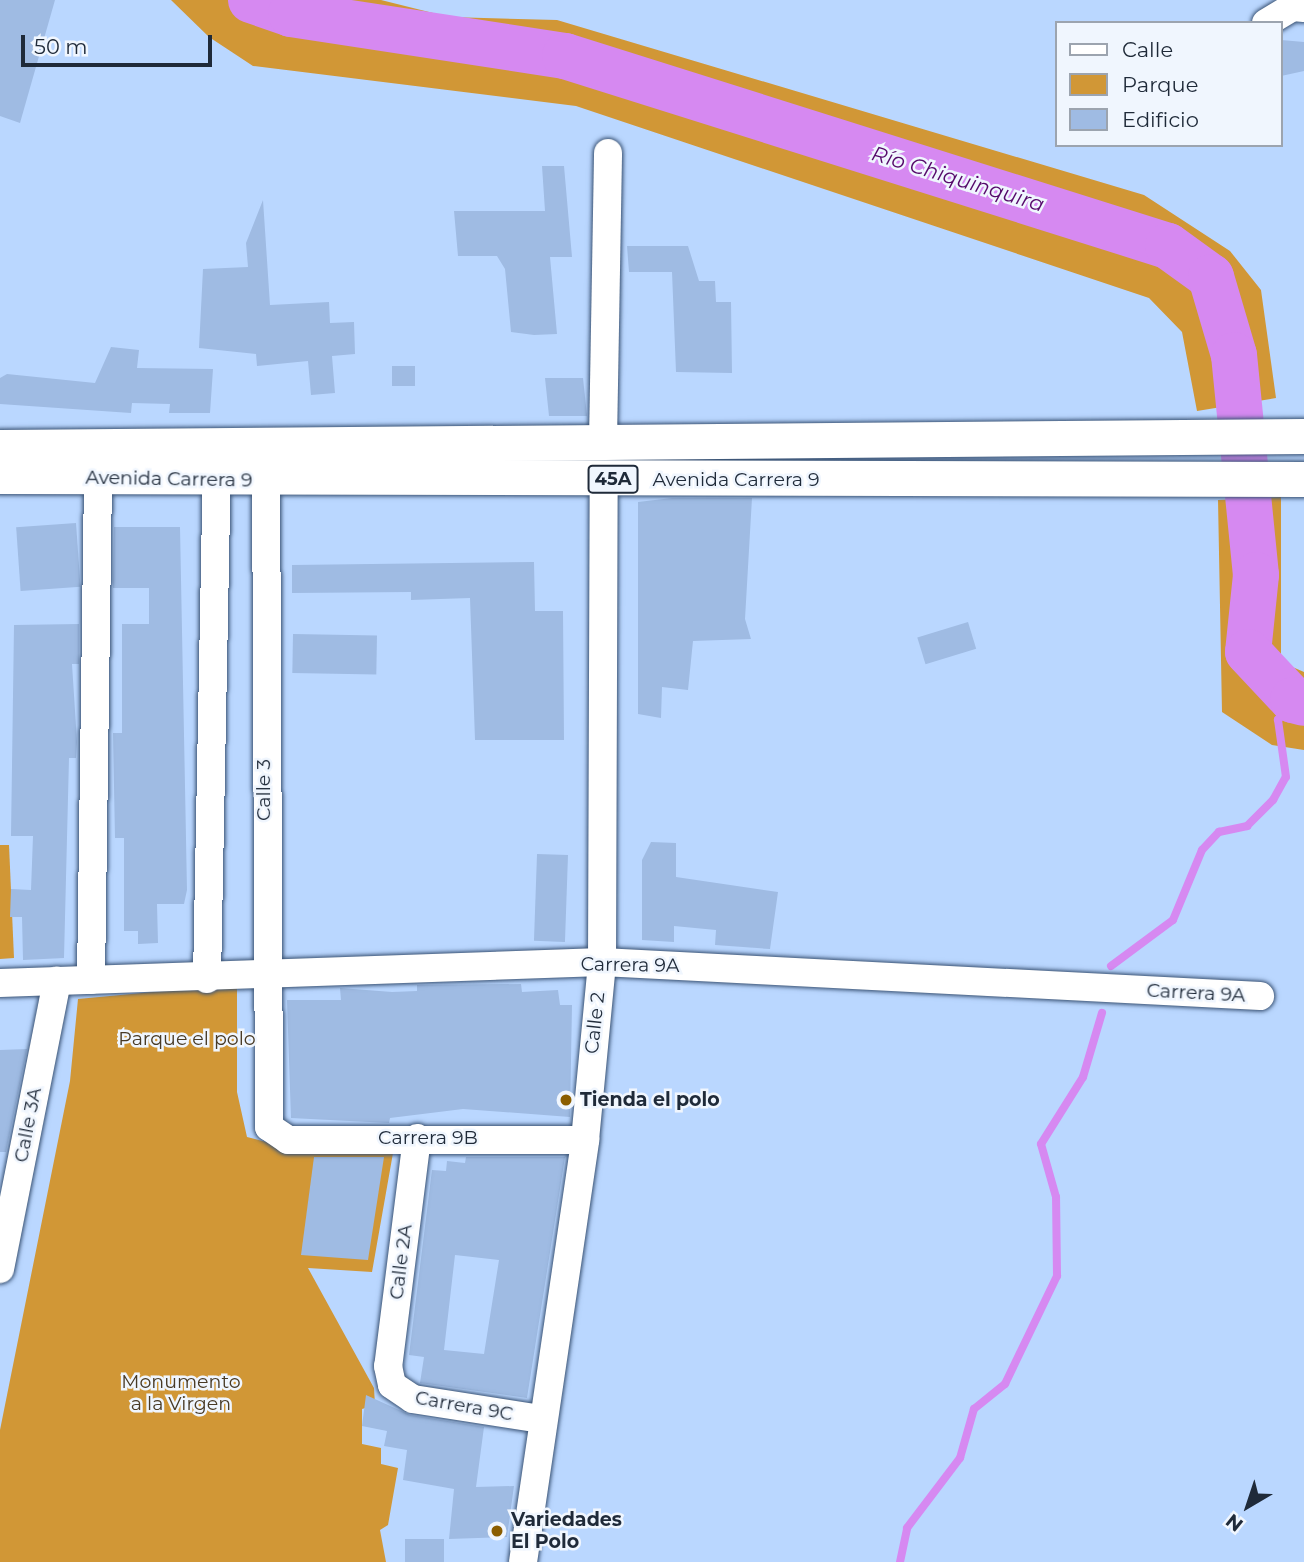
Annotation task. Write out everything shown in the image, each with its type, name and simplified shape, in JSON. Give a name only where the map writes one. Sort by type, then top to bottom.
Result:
[{"type":"main road","name":"Avenida Carrera 9","points":[[0,447],[1299,436]]},
{"type":"main road","name":"Avenida Carrera 9","points":[[0,476],[217,480],[1301,480]]},
{"type":"street","points":[[1269,21],[1293,7],[1304,8]]},
{"type":"street","points":[[603,442],[608,153]]},
{"type":"street","name":"Calle 3","points":[[267,444],[264,979],[267,1119],[273,1133]]},
{"type":"street","points":[[91,980],[98,479]]},
{"type":"street","name":"Calle 2","points":[[523,1562],[541,1419],[585,1140],[602,962],[604,479]]},
{"type":"street","points":[[207,979],[217,480]]},
{"type":"street","name":"Carrera 9A","points":[[0,983],[264,979],[602,962],[1260,996]]},
{"type":"street","name":"Calle 3A","points":[[0,1269],[57,981]]},
{"type":"street","name":"Carrera 9B","points":[[273,1133],[288,1140],[585,1140]]},
{"type":"street","name":"Calle 2A","points":[[392,1385],[388,1366],[416,1138]]},
{"type":"street","name":"Carrera 9C","points":[[392,1385],[414,1399],[541,1419]]},
{"type":"green space","points":[[171,0],[381,0],[449,17],[557,20],[1144,195],[1230,251],[1261,290],[1276,398],[1197,411],[1182,332],[1149,298],[576,106],[253,66],[209,37]]},
{"type":"green space","points":[[1281,497],[1281,662],[1304,672],[1304,750],[1272,745],[1222,712],[1218,500]]},
{"type":"green space","points":[[0,845],[9,845],[14,958],[0,959]]},
{"type":"green space","name":"Monumento a la Virgen","points":[[237,984],[237,1092],[247,1137],[304,1152],[393,1153],[372,1272],[308,1268],[374,1388],[375,1405],[362,1409],[362,1444],[381,1448],[381,1464],[398,1468],[388,1525],[380,1530],[386,1562],[0,1562],[0,1430],[70,1081],[78,999]]},
{"type":"building","points":[[0,0],[55,0],[20,123],[0,116]]},
{"type":"building","points":[[1283,40],[1304,42],[1304,71],[1283,76]]},
{"type":"building","points":[[542,166],[564,166],[572,257],[550,257],[557,334],[534,335],[511,332],[505,269],[497,256],[458,256],[454,211],[545,211]]},
{"type":"building","points":[[263,200],[270,305],[329,302],[330,323],[354,322],[355,354],[332,356],[335,393],[311,395],[308,361],[257,366],[256,354],[199,348],[203,269],[248,267],[246,243]]},
{"type":"building","points":[[627,246],[688,246],[699,281],[715,281],[716,302],[731,302],[732,373],[676,372],[672,272],[629,272]]},
{"type":"building","points":[[111,347],[139,350],[137,368],[213,369],[210,413],[169,413],[170,404],[132,403],[131,413],[0,404],[0,378],[7,374],[95,383]]},
{"type":"building","points":[[392,366],[415,366],[415,386],[392,386]]},
{"type":"building","points":[[545,378],[583,378],[587,416],[549,416]]},
{"type":"building","points":[[672,498],[752,498],[745,619],[751,639],[693,641],[688,690],[662,687],[661,718],[638,714],[638,502]]},
{"type":"building","points":[[76,523],[80,587],[21,591],[16,527]]},
{"type":"building","points":[[114,527],[180,527],[187,890],[184,904],[157,904],[158,943],[138,944],[138,931],[124,931],[124,838],[115,838],[113,733],[122,733],[122,624],[149,624],[149,588],[113,588]]},
{"type":"building","points":[[534,562],[535,611],[563,611],[564,740],[475,740],[470,598],[411,600],[411,592],[292,593],[292,565]]},
{"type":"building","points":[[968,622],[976,649],[926,664],[917,637]]},
{"type":"building","points":[[79,624],[79,664],[72,664],[77,742],[76,758],[69,758],[64,958],[23,960],[22,917],[10,917],[11,889],[31,890],[33,836],[11,836],[14,625]]},
{"type":"building","points":[[293,634],[377,635],[376,674],[292,673]]},
{"type":"building","points":[[651,842],[676,843],[676,877],[778,892],[770,949],[715,945],[716,930],[674,926],[674,942],[642,940],[642,860]]},
{"type":"building","points":[[537,854],[568,855],[565,942],[534,941]]},
{"type":"building","points":[[521,984],[522,992],[558,990],[560,1005],[572,1005],[570,1117],[463,1109],[390,1118],[389,1123],[291,1118],[287,1000],[341,1000],[340,988],[392,992],[417,991],[417,985]]},
{"type":"building","points":[[27,1049],[6,1152],[0,1152],[0,1050]]},
{"type":"building","points":[[314,1157],[384,1157],[368,1260],[301,1255]]},
{"type":"building","points":[[466,1157],[565,1157],[527,1398],[420,1383],[424,1357],[409,1355],[432,1170],[446,1171],[447,1161],[465,1163]],"holes":[[[455,1255],[499,1260],[484,1354],[444,1350]]]},
{"type":"building","points":[[366,1395],[410,1415],[484,1427],[476,1487],[514,1486],[507,1537],[449,1539],[454,1489],[403,1480],[407,1450],[384,1446],[387,1431],[362,1426]]},
{"type":"building","points":[[405,1539],[444,1539],[444,1562],[405,1562]]},
{"type":"waterway","name":"Río Chiquinquira","points":[[251,0],[291,14],[565,56],[1168,246],[1211,277],[1234,355],[1256,575],[1248,652],[1293,700],[1304,703]]},
{"type":"waterway","points":[[1111,966],[1173,920],[1202,850],[1219,832],[1247,826],[1273,800],[1286,777],[1278,720],[1293,700]]},
{"type":"waterway","points":[[900,1562],[907,1528],[960,1458],[974,1409],[1005,1384],[1057,1276],[1056,1197],[1041,1144],[1083,1077],[1102,1013]]},
{"type":"place","name":"Tienda el polo","points":[[566,1100]]},
{"type":"place","name":"Variedades El Polo","points":[[497,1531]]},
{"type":"park label","name":"Parque el polo","points":[[187,1039]]}]
